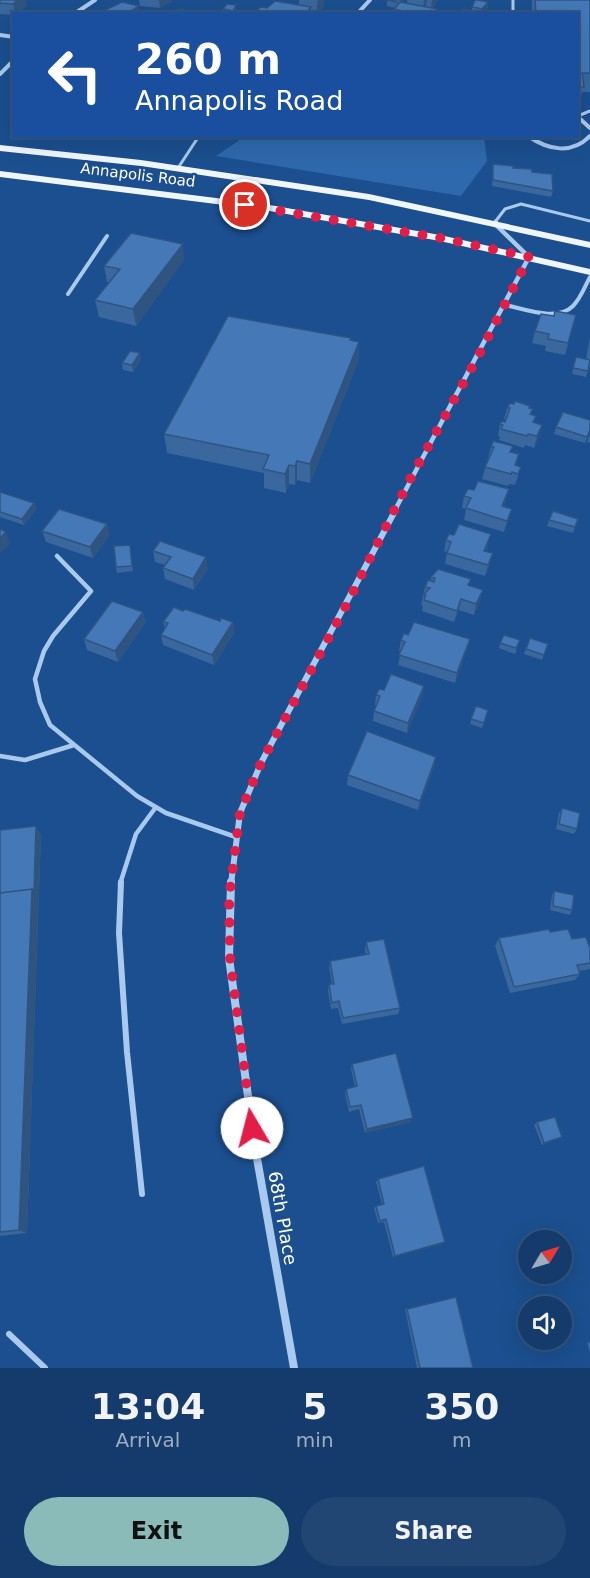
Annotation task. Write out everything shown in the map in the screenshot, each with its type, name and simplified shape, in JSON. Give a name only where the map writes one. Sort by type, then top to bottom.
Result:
[{"type":"main road","name":"Annapolis Road","points":[[0,148],[178,168],[369,197],[590,245]]},
{"type":"main road","name":"Annapolis Road","points":[[0,174],[264,207],[440,238],[529,257],[590,275]]},
{"type":"street","points":[[77,12],[95,0]]},
{"type":"street","points":[[359,12],[370,0]]},
{"type":"street","points":[[0,74],[12,62]]},
{"type":"street","points":[[532,138],[549,147],[564,148],[576,147],[590,136]]},
{"type":"street","points":[[495,224],[529,257]]},
{"type":"street","name":"68th Place","points":[[294,1368],[255,1148],[230,958],[229,898],[240,813],[261,763],[529,257]]},
{"type":"lane","points":[[178,168],[198,138]]},
{"type":"lane","points":[[495,224],[505,207],[510,204],[521,204],[590,221]]},
{"type":"lane","points":[[68,294],[107,236]]},
{"type":"lane","points":[[505,305],[556,314],[567,311],[574,306],[590,275]]},
{"type":"lane","points":[[57,556],[92,591],[53,636],[44,651],[35,679],[40,702],[50,725],[137,796],[156,807],[236,837]]},
{"type":"lane","points":[[0,756],[25,760],[74,745]]},
{"type":"lane","points":[[142,1194],[127,1052],[119,933],[120,884],[136,834],[156,807]]},
{"type":"lane","points":[[9,1334],[45,1368]]},
{"type":"shaded area","points":[[243,138],[484,138],[487,161],[461,196],[216,156]]},
{"type":"building","points":[[0,0],[17,0],[13,4],[0,3]]},
{"type":"building","points":[[387,0],[403,0],[400,3]]},
{"type":"building","points":[[475,0],[488,2],[482,9],[472,7]]},
{"type":"building","points":[[535,0],[590,0],[590,73],[582,73],[584,87],[579,87],[579,12],[536,12]]},
{"type":"building","points":[[275,1],[311,7],[307,12],[256,11],[261,7],[267,8]]},
{"type":"building","points":[[122,2],[139,6],[131,11],[135,12],[103,11]]},
{"type":"building","points":[[400,2],[437,9],[435,12],[407,12],[394,9]]},
{"type":"building","points":[[227,4],[236,5],[233,11],[223,9]]},
{"type":"building","points":[[183,9],[181,12],[170,11]]},
{"type":"building","points":[[463,9],[480,12],[461,12]]},
{"type":"building","points":[[493,164],[552,174],[553,191],[493,180]]},
{"type":"building","points":[[131,233],[183,244],[133,309],[95,300],[120,269],[104,266]]},
{"type":"building","points":[[555,311],[576,315],[568,343],[548,339],[549,334],[535,331],[541,314],[554,316]]},
{"type":"building","points":[[228,316],[351,338],[350,340],[359,342],[310,464],[297,461],[295,466],[289,465],[285,474],[263,469],[269,455],[164,434]]},
{"type":"building","points":[[130,351],[140,353],[132,365],[122,363]]},
{"type":"building","points":[[576,357],[590,360],[588,371],[573,368]]},
{"type":"building","points":[[515,401],[533,409],[530,414],[536,416],[533,422],[542,425],[537,436],[528,434],[527,436],[501,429],[503,425],[500,424],[502,421],[505,422],[510,408],[507,408]]},
{"type":"building","points":[[563,412],[590,420],[587,437],[556,427]]},
{"type":"building","points":[[493,441],[513,446],[510,452],[519,454],[515,465],[521,467],[518,474],[485,467],[494,447],[491,447]]},
{"type":"building","points":[[478,481],[509,489],[502,506],[512,509],[507,521],[466,508],[471,498],[464,496],[468,489],[474,490]]},
{"type":"building","points":[[0,492],[34,503],[22,519],[0,512]]},
{"type":"building","points":[[59,509],[107,524],[90,547],[42,531]]},
{"type":"building","points":[[553,511],[578,519],[575,527],[549,520]]},
{"type":"building","points":[[459,524],[491,534],[484,551],[493,553],[488,565],[447,553],[451,542],[446,540],[449,534],[454,535]]},
{"type":"building","points":[[0,529],[6,532],[0,538]]},
{"type":"building","points":[[160,541],[206,557],[193,579],[163,568],[171,557],[153,551]]},
{"type":"building","points":[[130,545],[132,566],[116,567],[114,546]]},
{"type":"building","points":[[438,569],[471,579],[468,585],[483,590],[476,604],[461,599],[457,611],[424,600],[426,595],[423,595],[430,588],[425,587],[428,580],[434,582],[435,578],[431,577]]},
{"type":"building","points":[[112,601],[143,612],[115,651],[84,639]]},
{"type":"building","points":[[174,607],[220,621],[221,618],[233,622],[212,655],[161,635],[168,623],[163,622]]},
{"type":"building","points":[[414,622],[470,639],[457,673],[399,655],[405,642],[401,640],[404,633],[408,635]]},
{"type":"building","points":[[504,635],[520,640],[516,648],[500,643]]},
{"type":"building","points":[[530,638],[548,644],[544,655],[526,649]]},
{"type":"building","points":[[391,674],[424,686],[408,723],[374,711],[380,696],[376,695],[379,689],[384,690]]},
{"type":"building","points":[[476,706],[488,710],[484,723],[471,719]]},
{"type":"building","points":[[367,731],[436,757],[420,801],[348,775]]},
{"type":"building","points":[[562,808],[580,813],[577,829],[559,824]]},
{"type":"building","points":[[36,826],[34,892],[32,889],[0,893],[0,830]]},
{"type":"building","points":[[32,889],[19,1230],[0,1232],[0,893]]},
{"type":"building","points":[[554,891],[574,895],[572,910],[553,906]]},
{"type":"building","points":[[549,929],[550,932],[568,929],[572,939],[586,937],[590,948],[590,963],[577,965],[580,974],[514,987],[499,938]]},
{"type":"building","points":[[384,939],[400,1008],[343,1018],[339,1001],[332,1003],[329,984],[334,984],[330,961],[369,954],[366,942]]},
{"type":"building","points":[[396,1053],[413,1118],[367,1129],[361,1105],[350,1107],[346,1089],[357,1086],[352,1064]]},
{"type":"building","points":[[555,1117],[562,1137],[544,1143],[537,1122]]},
{"type":"building","points":[[424,1166],[445,1242],[395,1256],[386,1219],[380,1221],[376,1206],[384,1204],[378,1179]]},
{"type":"building","points":[[456,1297],[473,1368],[420,1368],[407,1309]]},
{"type":"route","points":[[245,205],[440,238],[529,257],[261,763],[240,813],[229,898],[230,958],[252,1128]]}]
